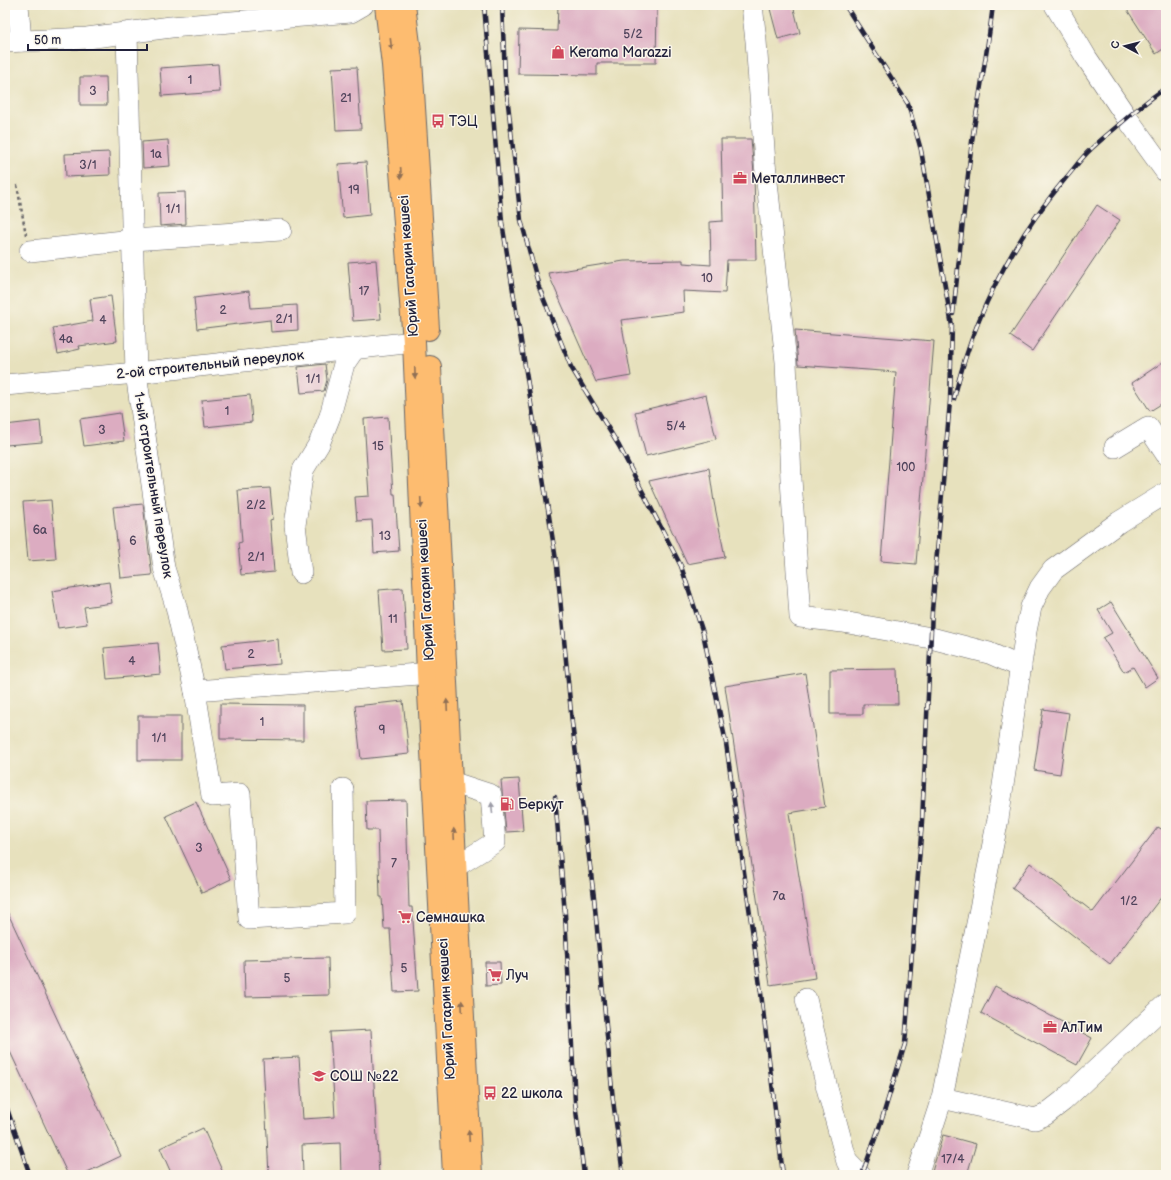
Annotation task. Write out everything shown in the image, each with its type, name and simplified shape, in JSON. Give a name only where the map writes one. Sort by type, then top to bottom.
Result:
[{"type":"main road","name":"Юрий Гагарин көшесі","points":[[386,5],[393,65],[437,672],[451,782],[471,1175]]},
{"type":"main road","name":"Юрий Гагарин көшесі","points":[[404,5],[411,60],[429,340],[437,672],[454,1175]]},
{"type":"street","points":[[18,5],[13,41],[87,38],[127,34],[170,27],[351,12],[363,5]]},
{"type":"street","points":[[752,5],[765,163],[786,362],[791,479],[800,617],[843,622],[931,638],[989,652],[1021,667]]},
{"type":"street","points":[[1055,5],[1086,57],[1166,172]]},
{"type":"street","name":"1-ый строительный переулок","points":[[127,34],[136,373],[164,568],[176,606],[195,691],[212,796],[240,794],[249,919],[346,913],[343,789]]},
{"type":"street","points":[[30,251],[133,240],[281,230]]},
{"type":"street","name":"2-ой строительный переулок","points":[[5,385],[136,373],[414,342]]},
{"type":"street","points":[[301,573],[295,525],[303,470],[319,444],[330,416],[344,364],[355,348]]},
{"type":"street","points":[[1115,448],[1148,427],[1166,454]]},
{"type":"street","points":[[917,1175],[942,1098],[998,818],[1031,607],[1040,588],[1053,570],[1120,522],[1166,493]]},
{"type":"street","points":[[195,691],[437,672]]},
{"type":"street","points":[[451,782],[491,795],[496,842],[455,867]]},
{"type":"street","points":[[806,999],[827,1088],[847,1162],[860,1175]]},
{"type":"street","points":[[942,1098],[1035,1119],[1052,1111],[1166,1004]]},
{"type":"path","points":[[17,185],[30,251]]},
{"type":"building","points":[[558,5],[657,5],[656,63],[597,63],[597,75],[518,74],[519,30],[557,31]]},
{"type":"building","points":[[769,5],[793,5],[800,33],[778,39]]},
{"type":"building","points":[[1124,5],[1162,5],[1166,10],[1166,47],[1156,54]]},
{"type":"building","points":[[218,64],[220,92],[162,96],[160,68]]},
{"type":"building","points":[[357,67],[361,129],[336,130],[332,68]]},
{"type":"building","points":[[80,77],[106,77],[107,105],[80,105]]},
{"type":"building","points":[[721,139],[751,139],[754,173],[756,260],[727,260],[725,293],[683,291],[684,312],[621,320],[631,376],[596,382],[548,273],[624,261],[683,260],[683,263],[711,265],[710,222],[723,221]]},
{"type":"building","points":[[168,140],[170,166],[143,168],[142,142]]},
{"type":"building","points":[[109,152],[110,175],[66,177],[65,154]]},
{"type":"building","points":[[366,162],[370,215],[343,218],[338,164]]},
{"type":"building","points":[[185,192],[186,224],[160,226],[159,193]]},
{"type":"building","points":[[1097,205],[1120,220],[1032,351],[1010,336]]},
{"type":"building","points":[[376,260],[381,319],[353,321],[348,262]]},
{"type":"building","points":[[249,291],[251,308],[297,305],[298,330],[271,332],[270,320],[197,329],[194,298]]},
{"type":"building","points":[[111,296],[117,341],[79,346],[80,349],[58,354],[53,328],[93,321],[90,299]]},
{"type":"building","points":[[795,330],[934,341],[916,564],[881,561],[896,372],[798,365]]},
{"type":"building","points":[[1166,360],[1166,401],[1150,411],[1132,383]]},
{"type":"building","points":[[325,364],[327,380],[324,391],[301,393],[298,367]]},
{"type":"building","points":[[250,395],[252,422],[205,427],[202,400]]},
{"type":"building","points":[[706,395],[716,439],[646,456],[635,412]]},
{"type":"building","points":[[120,413],[124,441],[84,446],[80,419]]},
{"type":"building","points":[[388,417],[393,494],[395,494],[399,551],[374,553],[372,520],[357,521],[355,497],[369,496],[364,419]]},
{"type":"building","points":[[40,421],[42,442],[6,445],[5,425]]},
{"type":"building","points":[[709,468],[725,557],[687,564],[649,481]]},
{"type":"building","points":[[270,488],[273,519],[270,520],[274,572],[241,575],[238,543],[242,542],[238,490]]},
{"type":"building","points":[[51,500],[56,559],[28,561],[23,502]]},
{"type":"building","points":[[143,504],[152,575],[121,578],[113,507]]},
{"type":"building","points":[[109,582],[112,603],[84,607],[87,624],[58,628],[52,591]]},
{"type":"building","points":[[403,588],[407,649],[383,650],[379,590]]},
{"type":"building","points":[[1111,602],[1158,678],[1145,687],[1133,667],[1124,672],[1103,638],[1112,633],[1098,610]]},
{"type":"building","points":[[278,639],[280,664],[225,669],[222,645]]},
{"type":"building","points":[[158,643],[161,674],[107,679],[104,648]]},
{"type":"building","points":[[897,669],[898,704],[863,704],[863,714],[830,714],[830,670]]},
{"type":"building","points":[[805,673],[825,807],[789,813],[815,978],[770,985],[725,686]]},
{"type":"building","points":[[403,701],[409,754],[361,759],[355,706]]},
{"type":"building","points":[[220,704],[303,705],[303,740],[220,739]]},
{"type":"building","points":[[1043,709],[1069,713],[1060,774],[1034,770]]},
{"type":"building","points":[[138,716],[181,716],[181,760],[138,760]]},
{"type":"building","points":[[519,779],[523,831],[506,832],[501,780]]},
{"type":"building","points":[[406,800],[409,907],[412,907],[418,991],[394,992],[390,929],[384,929],[382,897],[380,897],[378,830],[367,830],[366,801]]},
{"type":"building","points":[[196,802],[231,879],[202,893],[166,816]]},
{"type":"building","points":[[1158,827],[1166,832],[1166,891],[1110,964],[1012,888],[1030,863],[1093,912]]},
{"type":"building","points":[[5,907],[121,1156],[81,1175],[68,1175],[5,1041]]},
{"type":"building","points":[[328,958],[329,995],[245,997],[244,960]]},
{"type":"building","points":[[485,962],[500,962],[501,985],[486,986]]},
{"type":"building","points":[[995,986],[1092,1038],[1077,1065],[981,1013]]},
{"type":"building","points":[[371,1030],[379,1175],[341,1175],[340,1143],[302,1145],[303,1175],[269,1175],[263,1059],[299,1057],[303,1119],[335,1117],[330,1032]]},
{"type":"building","points":[[203,1128],[224,1175],[172,1175],[160,1148]]},
{"type":"building","points":[[943,1135],[976,1144],[967,1175],[931,1175]]},
{"type":"railway","points":[[484,5],[502,222],[557,566],[572,723],[594,897],[613,1100],[623,1175]]},
{"type":"railway","points":[[502,5],[505,77],[521,220],[539,287],[571,367],[619,446],[681,566],[703,633],[726,743],[761,993],[783,1175]]},
{"type":"railway","points":[[845,5],[908,104],[921,150],[952,326],[950,401],[932,611],[922,822],[905,1044],[881,1122],[862,1175]]},
{"type":"railway","points":[[953,314],[967,179],[993,5]]},
{"type":"railway","points":[[954,399],[962,369],[983,311],[1011,255],[1028,229],[1087,152],[1137,109],[1166,88]]},
{"type":"railway","points":[[555,797],[565,914],[575,1102],[584,1175]]},
{"type":"railway","points":[[5,1103],[30,1175]]},
{"type":"place","name":"Kerama Marazzi","points":[[558,52]]},
{"type":"place","name":"ТЭЦ","points":[[438,121]]},
{"type":"place","name":"Металлинвест","points":[[740,178]]},
{"type":"place","name":"Беркут","points":[[507,804]]},
{"type":"place","name":"Семнашка","points":[[405,917]]},
{"type":"place","name":"Луч","points":[[495,975]]},
{"type":"place","name":"АлТим","points":[[1050,1027]]},
{"type":"place","name":"СОШ №22","points":[[319,1076]]},
{"type":"place","name":"22 школа","points":[[490,1093]]}]
